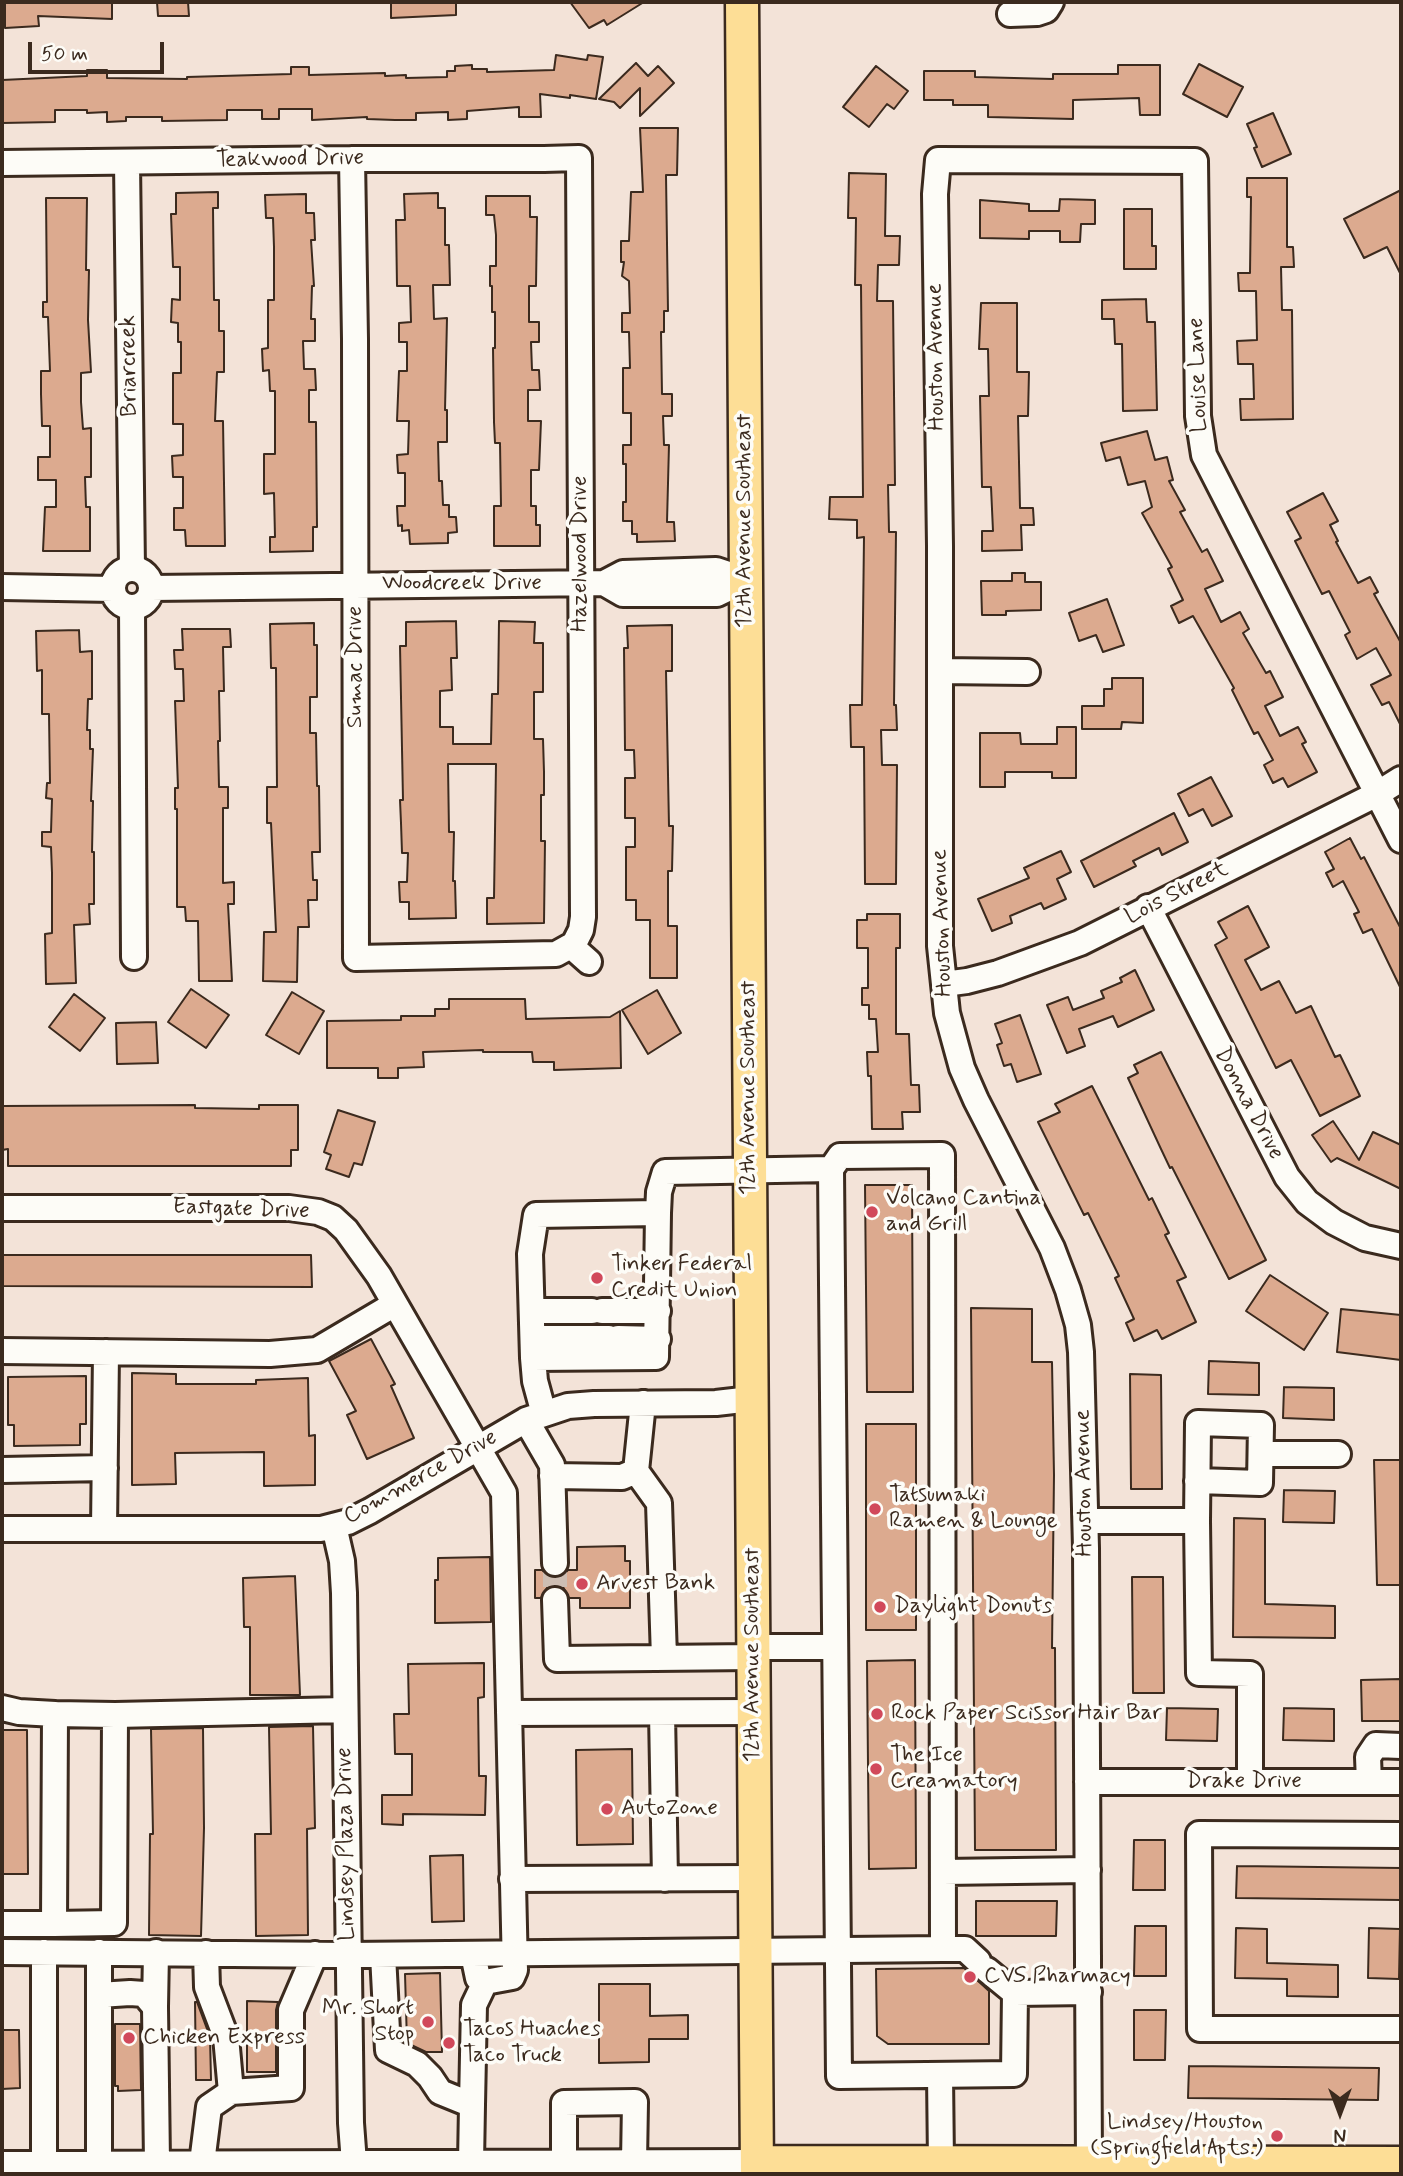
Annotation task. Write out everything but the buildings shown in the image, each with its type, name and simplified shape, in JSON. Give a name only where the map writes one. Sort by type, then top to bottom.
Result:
[{"type":"main road","name":"12th Avenue Southeast","points":[[742,2],[757,2168]]},
{"type":"main road","points":[[757,2168],[941,2163],[1401,2163]]},
{"type":"street","points":[[1010,14],[1037,13],[1046,10],[1051,2]]},
{"type":"street","name":"Teakwood Drive","points":[[2,163],[579,158]]},
{"type":"street","name":"Hazelwood Drive","points":[[579,158],[593,583],[583,917],[578,938],[580,954]]},
{"type":"street","name":"Sumac Drive","points":[[352,159],[356,958],[580,954]]},
{"type":"street","name":"Houston Avenue","points":[[938,160],[935,194],[940,922],[944,984],[947,1013],[962,1068],[1052,1248],[1078,1325],[1083,1386],[1086,1521],[1089,2163]]},
{"type":"street","name":"Louise Lane","points":[[938,160],[1195,161],[1198,416],[1204,455],[1401,840]]},
{"type":"street","name":"Briarcreek","points":[[127,162],[132,569]]},
{"type":"street","points":[[132,569],[146,576],[151,588],[145,603],[132,607],[118,601],[113,589],[119,574],[132,569]]},
{"type":"street","name":"Woodcreek Drive","points":[[151,588],[593,583],[623,573],[716,570],[746,580]]},
{"type":"street","points":[[2,587],[113,589]]},
{"type":"street","points":[[132,607],[134,957]]},
{"type":"street","points":[[940,671],[1027,672]]},
{"type":"street","name":"Lois Street","points":[[944,984],[967,981],[1080,943],[1377,794],[1401,779]]},
{"type":"street","name":"Donna Drive","points":[[1148,908],[1287,1177],[1307,1202],[1334,1222],[1365,1238],[1401,1246]]},
{"type":"street","points":[[943,1949],[942,1155],[840,1156],[831,1169],[839,2076],[1014,2074],[1016,1993]]},
{"type":"street","points":[[532,1333],[656,1357],[657,1213],[665,1172],[831,1169]]},
{"type":"street","name":"Eastgate Drive","points":[[2,1208],[289,1208],[318,1212],[333,1218],[353,1237],[477,1447]]},
{"type":"street","points":[[555,1563],[552,1465],[535,1417],[530,1254],[536,1215],[657,1213]]},
{"type":"street","points":[[2,1351],[270,1354],[317,1350],[395,1304]]},
{"type":"street","points":[[532,1333],[605,1325],[658,1325]]},
{"type":"street","points":[[104,1529],[106,1352]]},
{"type":"street","name":"Commerce Drive","points":[[2,1529],[321,1529],[370,1511],[477,1447],[535,1417],[568,1406],[716,1403],[751,1399]]},
{"type":"street","points":[[643,1403],[636,1471],[659,1503],[664,1658]]},
{"type":"street","points":[[1198,1481],[1260,1483],[1261,1424],[1198,1423],[1197,1521],[1199,1673],[1250,1674],[1250,1782]]},
{"type":"street","points":[[473,1954],[478,1978],[485,1982],[512,1977],[515,1970],[504,1493],[477,1447]]},
{"type":"street","points":[[1261,1454],[1338,1454]]},
{"type":"street","points":[[2,1470],[105,1468]]},
{"type":"street","points":[[552,1476],[622,1477],[636,1471]]},
{"type":"street","points":[[1086,1521],[1197,1521]]},
{"type":"street","name":"Lindsey Plaza Drive","points":[[334,1526],[342,1561],[354,2163]]},
{"type":"street","points":[[555,1600],[557,1659],[664,1658],[835,1647]]},
{"type":"street","points":[[2,1708],[19,1712],[115,1715],[345,1710]]},
{"type":"street","points":[[509,1713],[753,1712]]},
{"type":"street","points":[[662,1713],[665,1878]]},
{"type":"street","points":[[54,1924],[55,1714]]},
{"type":"street","points":[[2,1924],[114,1923],[115,1715]]},
{"type":"street","points":[[1369,1782],[1368,1757],[1376,1745],[1401,1746]]},
{"type":"street","name":"Drake Drive","points":[[1087,1782],[1401,1782]]},
{"type":"street","points":[[1401,1835],[1199,1834],[1200,2029],[1401,2029]]},
{"type":"street","points":[[943,1872],[1088,1870]]},
{"type":"street","points":[[512,1880],[754,1878]]},
{"type":"street","points":[[2,1952],[383,1955],[965,1949],[1016,1993],[1089,1992]]},
{"type":"street","points":[[44,1952],[44,2164]]},
{"type":"street","points":[[99,1952],[99,2163]]},
{"type":"street","points":[[156,1952],[158,2163]]},
{"type":"street","points":[[206,1953],[207,1987],[226,2038],[231,2092]]},
{"type":"street","points":[[202,2163],[209,2107],[231,2092],[291,2088],[291,2010],[316,1954]]},
{"type":"street","points":[[383,1955],[388,2050]]},
{"type":"street","points":[[457,2166],[472,2105],[474,2005],[485,1982]]},
{"type":"street","points":[[99,1995],[144,1994],[155,2007]]},
{"type":"street","points":[[350,2051],[388,2050],[416,2064],[430,2077],[440,2092],[472,2105]]},
{"type":"street","points":[[940,2075],[941,2163]]},
{"type":"street","points":[[568,2168],[564,2103],[635,2102],[627,2166]]},
{"type":"street","points":[[2,2164],[99,2163],[125,2168],[158,2163],[757,2168]]},
{"type":"tunnel","points":[[600,1325],[609,1325]]},
{"type":"tunnel","points":[[555,1563],[555,1600]]},
{"type":"place","name":"Volcano Cantina and Grill","points":[[872,1212]]},
{"type":"place","name":"Tinker Federal Credit Union","points":[[597,1278]]},
{"type":"place","name":"Tatsumaki Ramen & Lounge","points":[[875,1509]]},
{"type":"place","name":"Arvest Bank","points":[[582,1584]]},
{"type":"place","name":"Daylight Donuts","points":[[880,1607]]},
{"type":"place","name":"Rock Paper Scissor Hair Bar","points":[[877,1714]]},
{"type":"place","name":"The Ice Creamatory","points":[[876,1769]]},
{"type":"place","name":"AutoZone","points":[[607,1809]]},
{"type":"place","name":"CVS Pharmacy","points":[[970,1977]]},
{"type":"place","name":"Mr. Short Stop","points":[[428,2022]]},
{"type":"place","name":"Chicken Express","points":[[129,2038]]},
{"type":"place","name":"Tacos Huaches Taco Truck","points":[[449,2043]]},
{"type":"place","name":"Lindsey/Houston (Springfield Apts.)","points":[[1277,2136]]}]
